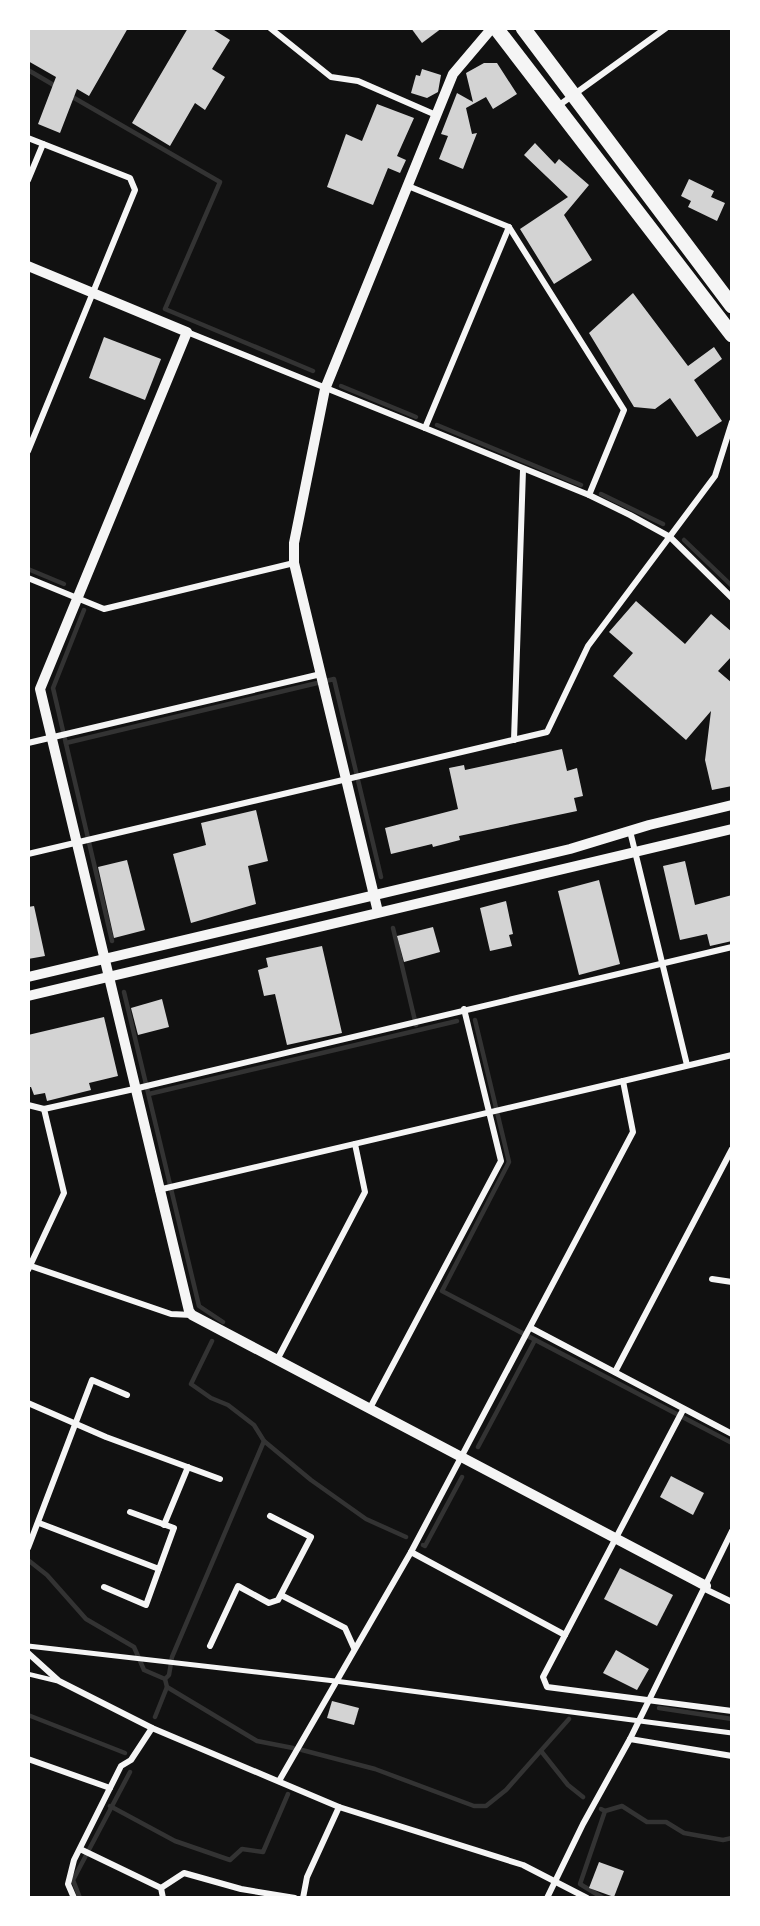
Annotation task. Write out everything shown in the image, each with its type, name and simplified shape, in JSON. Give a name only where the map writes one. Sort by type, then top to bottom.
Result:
[{"type":"highway","points":[[494,28],[731,332]]},
{"type":"highway","points":[[523,28],[732,306]]},
{"type":"street","points":[[270,28],[331,77],[358,81],[436,115]]},
{"type":"street","points":[[378,912],[353,778],[322,679],[294,563],[294,543],[325,389],[453,74],[494,28]]},
{"type":"street","points":[[555,108],[666,28]]},
{"type":"street","points":[[28,138],[130,178],[135,190],[28,450]]},
{"type":"street","points":[[28,180],[43,144]]},
{"type":"street","points":[[408,186],[509,227],[624,410],[589,495]]},
{"type":"street","points":[[425,428],[509,227]]},
{"type":"street","points":[[28,266],[589,495],[669,537],[732,598]]},
{"type":"street","points":[[187,332],[40,689],[60,736],[84,841],[107,978],[134,1089],[166,1188],[186,1306],[192,1315]]},
{"type":"street","points":[[28,854],[547,732],[588,646],[715,476],[732,422]]},
{"type":"street","points":[[513,740],[523,470]]},
{"type":"street","points":[[28,578],[104,609],[294,563]]},
{"type":"street","points":[[28,743],[322,679]]},
{"type":"street","points":[[28,977],[570,849],[630,831],[732,806]]},
{"type":"street","points":[[28,996],[732,829]]},
{"type":"street","points":[[630,831],[687,1065]]},
{"type":"street","points":[[28,1105],[44,1109],[134,1089],[732,947]]},
{"type":"street","points":[[370,1408],[501,1161],[494,1111],[464,1009]]},
{"type":"street","points":[[166,1188],[732,1055]]},
{"type":"street","points":[[279,1781],[411,1552],[633,1132],[622,1081]]},
{"type":"street","points":[[44,1109],[64,1193],[29,1267],[171,1314],[192,1315],[732,1602]]},
{"type":"street","points":[[277,1360],[365,1192],[355,1144]]},
{"type":"street","points":[[615,1372],[732,1149]]},
{"type":"street","points":[[712,1279],[732,1282]]},
{"type":"street","points":[[528,1333],[615,1372],[681,1414],[732,1434]]},
{"type":"street","points":[[28,1548],[92,1380],[127,1395]]},
{"type":"street","points":[[28,1403],[76,1424],[220,1479]]},
{"type":"street","points":[[681,1414],[543,1677],[548,1687],[732,1711]]},
{"type":"street","points":[[164,1525],[188,1467]]},
{"type":"street","points":[[104,1587],[146,1605],[174,1528],[130,1512]]},
{"type":"street","points":[[210,1646],[238,1586],[269,1603],[278,1600],[310,1537],[270,1516]]},
{"type":"street","points":[[39,1523],[159,1569]]},
{"type":"street","points":[[547,1898],[630,1739],[732,1531]]},
{"type":"street","points":[[411,1552],[565,1635]]},
{"type":"street","points":[[281,1595],[345,1628],[354,1648]]},
{"type":"street","points":[[28,1646],[335,1681],[732,1733]]},
{"type":"street","points":[[28,1653],[60,1681],[152,1728],[339,1807],[523,1865],[587,1898]]},
{"type":"street","points":[[74,1898],[68,1884],[110,1788],[121,1766],[131,1760],[152,1728]]},
{"type":"street","points":[[630,1739],[732,1756]]},
{"type":"street","points":[[28,1759],[110,1788]]},
{"type":"street","points":[[303,1898],[308,1877],[339,1807]]},
{"type":"street","points":[[84,1851],[161,1887]]},
{"type":"street","points":[[161,1887],[184,1873],[241,1889],[296,1898]]},
{"type":"street","points":[[161,1887],[163,1898]]},
{"type":"lane","points":[[28,1674],[60,1681]]},
{"type":"building","points":[[28,28],[128,28],[89,96],[77,89],[60,133],[38,124],[56,77],[28,61]]},
{"type":"building","points":[[188,28],[211,28],[230,40],[212,69],[225,77],[205,110],[195,103],[170,146],[132,123]]},
{"type":"building","points":[[411,28],[442,28],[422,43]]},
{"type":"building","points":[[484,63],[497,63],[517,94],[493,109],[486,97],[466,108],[472,134],[477,133],[463,169],[439,159],[448,136],[441,134],[457,93],[473,102],[466,73]]},
{"type":"building","points":[[422,69],[441,75],[438,92],[427,98],[411,93],[416,75],[420,76]]},
{"type":"building","points":[[377,104],[414,118],[397,156],[406,160],[400,173],[388,168],[373,205],[327,187],[346,134],[362,141]]},
{"type":"building","points":[[535,143],[555,164],[559,159],[589,185],[564,215],[592,260],[554,284],[520,229],[568,197],[524,155]]},
{"type":"building","points":[[689,179],[714,191],[711,197],[725,203],[717,221],[688,207],[691,201],[681,196]]},
{"type":"building","points":[[633,293],[688,366],[714,347],[722,359],[694,380],[722,421],[697,437],[670,398],[655,409],[634,407],[589,333]]},
{"type":"building","points":[[104,337],[161,359],[145,400],[89,378]]},
{"type":"building","points":[[636,601],[685,644],[711,614],[732,632],[732,656],[718,671],[732,683],[732,786],[712,790],[705,760],[711,711],[686,740],[613,676],[633,653],[609,632]]},
{"type":"building","points":[[562,749],[567,771],[577,768],[583,796],[574,798],[577,811],[459,836],[460,840],[433,847],[432,844],[391,854],[385,828],[458,809],[449,768],[464,765],[465,770]]},
{"type":"building","points":[[256,810],[268,861],[248,866],[256,904],[191,923],[173,854],[206,845],[201,823]]},
{"type":"building","points":[[127,860],[145,930],[114,938],[98,867]]},
{"type":"building","points":[[685,861],[695,905],[732,895],[732,941],[710,946],[707,934],[680,940],[663,866]]},
{"type":"building","points":[[599,880],[620,964],[579,975],[558,891]]},
{"type":"building","points":[[506,901],[513,934],[509,935],[512,946],[490,951],[480,908]]},
{"type":"building","points":[[34,906],[45,956],[28,959],[28,907]]},
{"type":"building","points":[[433,927],[440,952],[404,962],[397,936]]},
{"type":"building","points":[[322,946],[342,1033],[287,1045],[275,994],[264,996],[258,970],[268,967],[266,958]]},
{"type":"building","points":[[162,999],[169,1027],[138,1035],[131,1008]]},
{"type":"building","points":[[104,1017],[118,1076],[89,1083],[91,1090],[47,1101],[45,1093],[34,1095],[31,1087],[28,1087],[28,1035]]},
{"type":"building","points":[[671,1476],[704,1493],[693,1515],[660,1497]]},
{"type":"building","points":[[620,1568],[673,1595],[657,1626],[604,1599]]},
{"type":"building","points":[[616,1650],[649,1669],[637,1690],[603,1673]]},
{"type":"building","points":[[332,1701],[359,1708],[354,1725],[327,1718]]},
{"type":"building","points":[[599,1862],[624,1871],[614,1897],[589,1888]]},
{"type":"waterway","points":[[28,70],[57,87]]},
{"type":"waterway","points":[[69,95],[220,182],[165,309],[313,371]]},
{"type":"waterway","points":[[341,386],[416,417]]},
{"type":"waterway","points":[[437,425],[581,485]]},
{"type":"waterway","points":[[601,494],[663,524]]},
{"type":"waterway","points":[[684,540],[732,586]]},
{"type":"waterway","points":[[28,569],[64,584]]},
{"type":"waterway","points":[[84,610],[53,688],[112,941]]},
{"type":"waterway","points":[[66,743],[334,679],[381,877]]},
{"type":"waterway","points":[[393,928],[416,1025]]},
{"type":"waterway","points":[[124,992],[199,1306],[223,1322]]},
{"type":"waterway","points":[[475,1020],[509,1162],[442,1291],[732,1443]]},
{"type":"waterway","points":[[149,1094],[457,1021]]},
{"type":"waterway","points":[[478,1447],[535,1340]]},
{"type":"waterway","points":[[212,1341],[191,1384],[211,1398],[228,1405],[254,1425],[264,1441],[311,1480],[366,1519],[406,1537]]},
{"type":"waterway","points":[[155,1717],[167,1687],[165,1679],[169,1675],[172,1657],[264,1441]]},
{"type":"waterway","points":[[423,1545],[425,1546],[462,1477]]},
{"type":"waterway","points":[[28,1560],[47,1575],[86,1619],[134,1647],[144,1670],[165,1679]]},
{"type":"waterway","points":[[167,1687],[257,1741],[293,1748]]},
{"type":"waterway","points":[[659,1708],[732,1719]]},
{"type":"waterway","points":[[28,1715],[125,1753]]},
{"type":"waterway","points":[[302,1750],[375,1769],[474,1806],[486,1806],[506,1790],[569,1719]]},
{"type":"waterway","points":[[541,1751],[568,1785],[583,1797]]},
{"type":"waterway","points":[[80,1898],[73,1880],[130,1772]]},
{"type":"waterway","points":[[110,1806],[175,1841],[230,1860],[242,1849],[263,1852],[288,1794]]},
{"type":"waterway","points":[[605,1811],[622,1806],[647,1822],[666,1822],[684,1833],[723,1840],[732,1838]]},
{"type":"waterway","points":[[601,1809],[605,1811],[580,1884],[603,1898]]}]
